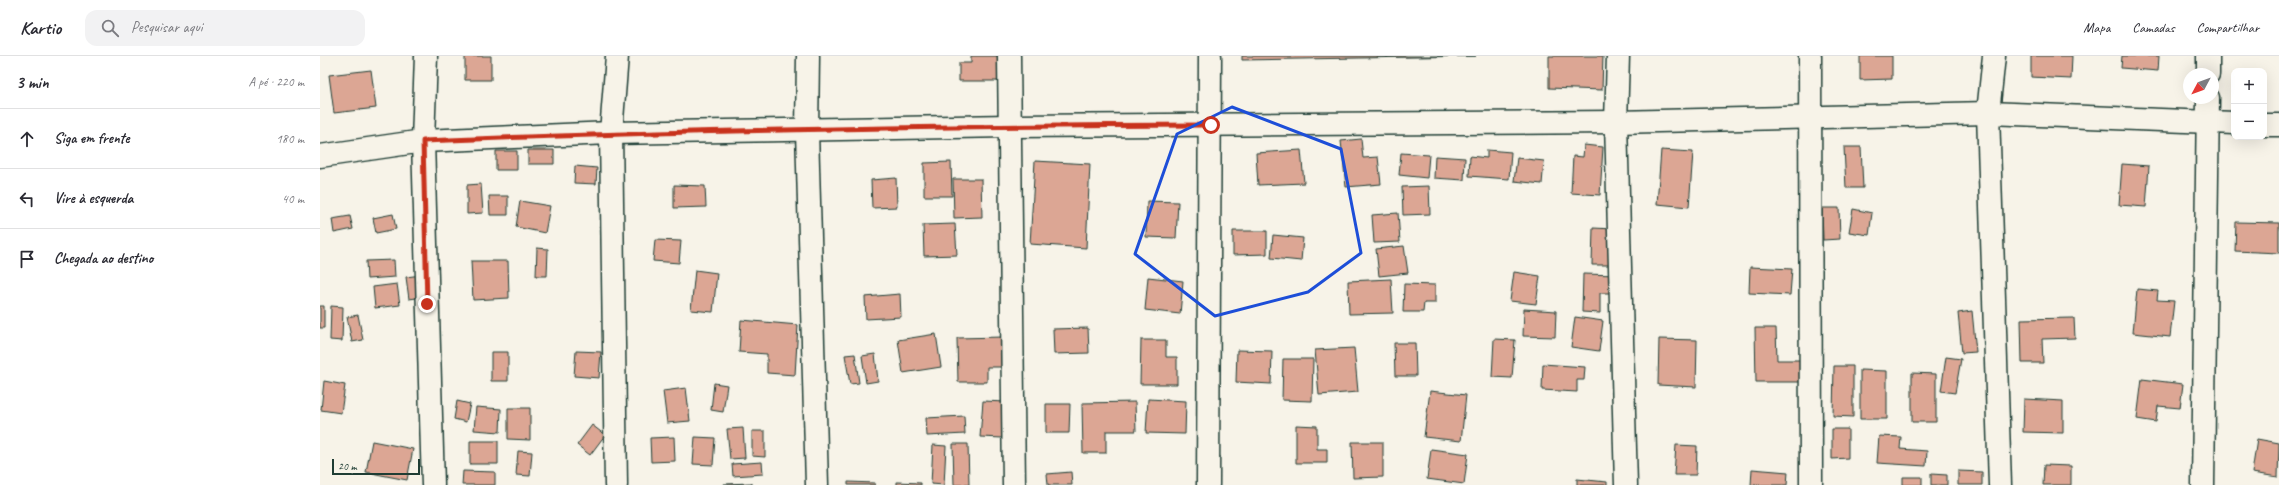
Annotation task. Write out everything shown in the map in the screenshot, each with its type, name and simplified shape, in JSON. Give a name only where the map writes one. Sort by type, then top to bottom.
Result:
[{"type":"street","points":[[426,56],[423,141],[433,485]]},
{"type":"street","points":[[616,485],[611,133],[617,56]]},
{"type":"street","points":[[808,56],[807,131],[818,485]]},
{"type":"street","points":[[1009,56],[1014,485]]},
{"type":"street","points":[[1208,485],[1211,125],[1210,56]]},
{"type":"street","points":[[1618,56],[1616,122],[1626,485]]},
{"type":"street","points":[[1810,56],[1811,485]]},
{"type":"street","points":[[1994,56],[1988,114],[2000,485]]},
{"type":"street","points":[[2208,56],[2208,68]]},
{"type":"street","points":[[2203,485],[2208,104]]},
{"type":"street","points":[[320,156],[423,141],[611,133],[807,131],[1009,126],[1616,122],[1988,114],[2231,124]]},
{"type":"street","points":[[2267,125],[2279,125]]},
{"type":"highlighted area","points":[[1232,107],[1341,149],[1361,253],[1308,292],[1215,316],[1135,254],[1177,134]]},
{"type":"building","points":[[465,56],[491,56],[491,80],[465,80]]},
{"type":"building","points":[[971,56],[998,56],[998,81],[959,81],[959,63],[971,63]]},
{"type":"building","points":[[1242,56],[1476,56],[1242,60]]},
{"type":"building","points":[[1549,56],[1603,56],[1602,90],[1549,88]]},
{"type":"building","points":[[1860,56],[1892,56],[1892,79],[1860,80]]},
{"type":"building","points":[[2031,56],[2072,56],[2071,79],[2031,77]]},
{"type":"building","points":[[2122,56],[2159,56],[2158,71],[2121,68]]},
{"type":"building","points":[[371,70],[376,108],[334,113],[329,75]]},
{"type":"building","points":[[1361,139],[1363,158],[1378,157],[1381,184],[1346,187],[1341,141]]},
{"type":"building","points":[[1584,145],[1603,147],[1600,195],[1571,193],[1573,156],[1583,157]]},
{"type":"building","points":[[1844,147],[1861,147],[1863,188],[1846,188]]},
{"type":"building","points":[[528,150],[554,150],[554,164],[528,164]]},
{"type":"building","points":[[1301,150],[1304,183],[1258,185],[1256,153]]},
{"type":"building","points":[[1487,150],[1511,152],[1509,179],[1469,176],[1470,156],[1487,158]]},
{"type":"building","points":[[1661,150],[1693,152],[1689,207],[1657,204]]},
{"type":"building","points":[[496,151],[517,151],[517,170],[496,170]]},
{"type":"building","points":[[1401,153],[1429,155],[1427,178],[1399,175]]},
{"type":"building","points":[[1435,156],[1465,158],[1464,180],[1434,178]]},
{"type":"building","points":[[1517,158],[1544,161],[1542,184],[1514,181]]},
{"type":"building","points":[[1035,161],[1090,164],[1086,248],[1030,244]]},
{"type":"building","points":[[951,162],[952,196],[924,196],[924,163]]},
{"type":"building","points":[[2122,164],[2149,166],[2146,207],[2119,205]]},
{"type":"building","points":[[575,166],[597,168],[596,184],[574,183]]},
{"type":"building","points":[[896,178],[897,207],[872,208],[871,180]]},
{"type":"building","points":[[953,179],[981,179],[982,217],[954,218]]},
{"type":"building","points":[[481,184],[483,213],[467,214],[467,185]]},
{"type":"building","points":[[674,185],[705,186],[706,207],[674,208]]},
{"type":"building","points":[[1429,186],[1430,214],[1403,215],[1402,187]]},
{"type":"building","points":[[489,196],[508,196],[508,215],[490,215]]},
{"type":"building","points":[[520,201],[550,206],[545,233],[516,227]]},
{"type":"building","points":[[1147,201],[1178,202],[1176,238],[1146,237]]},
{"type":"building","points":[[1822,208],[1839,208],[1840,239],[1823,240]]},
{"type":"building","points":[[1853,209],[1872,213],[1869,235],[1849,232]]},
{"type":"building","points":[[1398,213],[1400,242],[1374,243],[1372,215]]},
{"type":"building","points":[[393,214],[396,229],[376,233],[373,218]]},
{"type":"building","points":[[350,216],[353,229],[334,233],[332,219]]},
{"type":"building","points":[[2236,222],[2279,223],[2279,253],[2235,251]]},
{"type":"building","points":[[955,224],[957,255],[924,256],[923,225]]},
{"type":"building","points":[[1593,228],[1614,229],[1613,265],[1592,265]]},
{"type":"building","points":[[1233,231],[1267,231],[1267,254],[1233,255]]},
{"type":"building","points":[[1273,235],[1303,238],[1301,261],[1271,258]]},
{"type":"building","points":[[655,240],[681,241],[679,263],[653,261]]},
{"type":"building","points":[[1404,246],[1408,273],[1379,276],[1376,249]]},
{"type":"building","points":[[537,248],[548,249],[547,276],[536,276]]},
{"type":"building","points":[[394,260],[395,277],[367,279],[366,261]]},
{"type":"building","points":[[471,261],[508,261],[509,298],[473,300]]},
{"type":"building","points":[[1750,267],[1792,269],[1790,295],[1749,293]]},
{"type":"building","points":[[695,270],[717,273],[713,312],[691,310]]},
{"type":"building","points":[[1514,272],[1540,276],[1536,304],[1510,301]]},
{"type":"building","points":[[1583,274],[1618,275],[1618,293],[1600,293],[1600,313],[1582,312]]},
{"type":"building","points":[[421,275],[424,297],[409,299],[406,277]]},
{"type":"building","points":[[1148,277],[1183,281],[1180,314],[1145,310]]},
{"type":"building","points":[[1391,279],[1393,313],[1349,314],[1348,281]]},
{"type":"building","points":[[397,284],[400,305],[375,308],[373,287]]},
{"type":"building","points":[[1404,284],[1435,285],[1435,303],[1424,303],[1423,312],[1403,312]]},
{"type":"building","points":[[2137,289],[2158,291],[2157,300],[2174,301],[2170,337],[2133,333]]},
{"type":"building","points":[[900,294],[901,317],[866,319],[865,297]]},
{"type":"building","points":[[320,306],[324,306],[324,328],[320,328]]},
{"type":"building","points":[[331,306],[343,307],[342,341],[330,340]]},
{"type":"building","points":[[1524,309],[1556,311],[1555,337],[1523,336]]},
{"type":"building","points":[[1972,311],[1976,352],[1962,353],[1958,313]]},
{"type":"building","points":[[358,315],[363,340],[352,342],[347,317]]},
{"type":"building","points":[[1575,317],[1603,321],[1599,351],[1571,347]]},
{"type":"building","points":[[2074,318],[2075,338],[2042,339],[2043,363],[2022,363],[2021,319]]},
{"type":"building","points":[[741,320],[798,325],[795,375],[767,373],[767,354],[739,352]]},
{"type":"building","points":[[1088,328],[1089,353],[1054,354],[1053,329]]},
{"type":"building","points":[[1755,328],[1776,328],[1777,360],[1807,360],[1807,382],[1756,382]]},
{"type":"building","points":[[936,334],[941,367],[903,373],[898,340]]},
{"type":"building","points":[[1004,337],[1005,367],[987,367],[987,382],[958,382],[957,338]]},
{"type":"building","points":[[1494,339],[1515,340],[1512,378],[1492,377]]},
{"type":"building","points":[[1659,339],[1697,340],[1696,387],[1658,385]]},
{"type":"building","points":[[1141,340],[1166,340],[1166,357],[1177,357],[1177,384],[1140,384]]},
{"type":"building","points":[[1394,343],[1415,343],[1416,376],[1395,376]]},
{"type":"building","points":[[1354,348],[1358,392],[1319,395],[1315,350]]},
{"type":"building","points":[[1237,350],[1272,351],[1271,384],[1236,382]]},
{"type":"building","points":[[576,351],[601,352],[599,378],[574,376]]},
{"type":"building","points":[[491,352],[508,352],[508,381],[491,381]]},
{"type":"building","points":[[855,354],[859,383],[850,384],[845,355]]},
{"type":"building","points":[[875,354],[878,381],[866,383],[862,356]]},
{"type":"building","points":[[1946,357],[1961,359],[1955,393],[1941,391]]},
{"type":"building","points":[[1283,359],[1313,359],[1312,401],[1282,400]]},
{"type":"building","points":[[1543,364],[1585,367],[1584,380],[1577,380],[1577,392],[1542,390]]},
{"type":"building","points":[[1834,366],[1853,366],[1853,417],[1833,416]]},
{"type":"building","points":[[1860,370],[1887,371],[1887,419],[1860,419]]},
{"type":"building","points":[[1912,373],[1936,374],[1936,422],[1912,422]]},
{"type":"building","points":[[2142,379],[2183,384],[2180,408],[2158,406],[2156,422],[2137,419]]},
{"type":"building","points":[[324,381],[345,385],[341,413],[321,410]]},
{"type":"building","points":[[714,383],[727,385],[723,412],[711,410]]},
{"type":"building","points":[[686,388],[690,421],[667,423],[663,391]]},
{"type":"building","points":[[1430,391],[1466,395],[1461,441],[1424,437]]},
{"type":"building","points":[[1148,399],[1186,401],[1185,434],[1146,433]]},
{"type":"building","points":[[2024,399],[2063,401],[2063,433],[2023,432]]},
{"type":"building","points":[[457,401],[470,404],[466,422],[454,419]]},
{"type":"building","points":[[983,401],[1006,402],[1003,438],[980,437]]},
{"type":"building","points":[[1135,402],[1136,431],[1106,431],[1106,453],[1083,453],[1082,403]]},
{"type":"building","points":[[1046,404],[1070,404],[1069,433],[1046,433]]},
{"type":"building","points":[[476,407],[501,409],[500,432],[474,430]]},
{"type":"building","points":[[508,408],[530,408],[530,440],[508,439]]},
{"type":"building","points":[[964,416],[965,434],[927,436],[926,418]]},
{"type":"building","points":[[592,425],[605,435],[590,455],[577,445]]},
{"type":"building","points":[[1296,425],[1317,426],[1317,449],[1327,449],[1327,463],[1296,463]]},
{"type":"building","points":[[743,428],[745,458],[730,459],[727,429]]},
{"type":"building","points":[[1832,429],[1848,429],[1848,458],[1832,459]]},
{"type":"building","points":[[752,431],[765,431],[765,457],[752,456]]},
{"type":"building","points":[[1879,436],[1901,437],[1900,449],[1927,451],[1926,466],[1877,463]]},
{"type":"building","points":[[674,437],[675,461],[651,462],[650,438]]},
{"type":"building","points":[[695,437],[715,438],[713,465],[693,464]]},
{"type":"building","points":[[2257,439],[2279,443],[2278,477],[2252,473]]},
{"type":"building","points":[[372,441],[413,449],[407,480],[366,472]]},
{"type":"building","points":[[470,441],[498,441],[498,464],[470,464]]},
{"type":"building","points":[[1352,442],[1383,442],[1383,477],[1353,478]]},
{"type":"building","points":[[953,444],[968,444],[969,485],[954,485]]},
{"type":"building","points":[[933,445],[946,446],[944,485],[931,484]]},
{"type":"building","points":[[1676,445],[1697,446],[1696,475],[1674,475]]},
{"type":"building","points":[[1431,449],[1468,454],[1464,484],[1427,479]]},
{"type":"building","points":[[518,451],[532,452],[530,476],[516,475]]},
{"type":"building","points":[[762,462],[763,474],[733,476],[732,464]]},
{"type":"building","points":[[2044,465],[2071,466],[2071,485],[2043,485]]},
{"type":"building","points":[[1752,469],[1788,472],[1787,485],[1751,485]]},
{"type":"building","points":[[463,471],[495,472],[495,485],[462,485]]},
{"type":"building","points":[[1958,471],[1982,472],[1982,485],[1958,485]]},
{"type":"building","points":[[1071,472],[1072,485],[1048,485],[1047,474]]},
{"type":"building","points":[[1931,474],[1947,475],[1947,485],[1931,485]]},
{"type":"building","points":[[1903,477],[1922,477],[1922,485],[1903,485]]},
{"type":"building","points":[[1577,479],[1607,482],[1607,485],[1577,485]]},
{"type":"building","points":[[848,482],[875,483],[875,485],[848,485]]},
{"type":"building","points":[[897,482],[921,483],[921,485],[897,485]]},
{"type":"building","points":[[752,483],[752,485],[724,485],[724,484]]},
{"type":"route","points":[[427,304],[423,141],[611,133],[807,131],[1009,126],[1211,125]]}]
